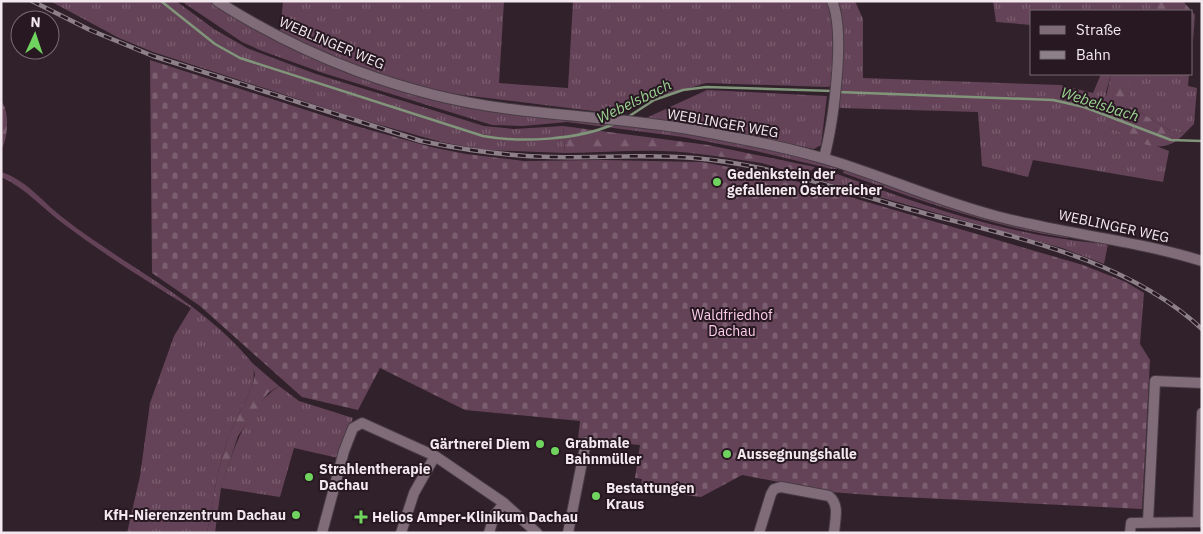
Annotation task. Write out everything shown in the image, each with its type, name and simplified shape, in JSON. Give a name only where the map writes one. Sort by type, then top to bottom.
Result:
[{"type":"street","name":"WEBLINGER WEG","points":[[217,1],[307,51],[386,81],[451,98],[507,109],[629,121],[700,131],[774,145],[824,158],[942,200],[997,216],[1150,246],[1202,262]]},
{"type":"street","points":[[824,158],[834,92],[838,30],[837,12],[832,1]]},
{"type":"street","points":[[1148,522],[1155,381],[1202,383]]},
{"type":"street","points":[[1130,533],[1131,523],[1200,522],[1202,413]]},
{"type":"street","points":[[322,533],[344,451],[353,428],[358,424],[366,423],[435,456],[504,503],[537,533]]},
{"type":"street","points":[[568,533],[586,442]]},
{"type":"street","points":[[401,533],[414,493],[435,456]]},
{"type":"street","points":[[759,533],[771,494],[774,489],[780,487],[829,496],[835,501],[837,508],[834,533]]},
{"type":"street","points":[[489,533],[494,516],[504,503]]},
{"type":"green space","points":[[50,1],[176,1],[214,29],[247,48],[316,74],[484,126],[514,129],[563,126],[565,153],[485,150],[441,142],[359,119],[153,52],[119,38]]},
{"type":"green space","points":[[181,1],[209,1],[408,92],[593,121],[699,134],[759,146],[837,168],[836,170],[756,151],[683,137],[567,122],[523,126],[492,125],[323,73],[262,51],[242,42]]},
{"type":"green space","points":[[283,1],[504,1],[499,83],[568,88],[573,1],[855,1],[863,19],[863,78],[1060,85],[1093,93],[1101,75],[1111,75],[1106,92],[1110,128],[1169,151],[1163,182],[1033,160],[1028,177],[982,166],[978,112],[839,108],[841,88],[832,86],[706,83],[658,98],[617,114],[438,92],[340,61],[280,33]]},
{"type":"green space","points":[[993,1],[1150,1],[1150,10],[1030,10],[1030,25],[996,22]]},
{"type":"green space","points":[[1150,1],[1183,1],[1191,10],[1150,10]]},
{"type":"green space","points":[[1193,13],[1195,15],[1193,41]]},
{"type":"green space","name":"Waldfriedhof Dachau","points":[[150,60],[356,126],[431,147],[466,154],[524,161],[702,162],[778,176],[1083,265],[1126,282],[1144,293],[1140,344],[1150,360],[1142,509],[831,492],[742,475],[701,497],[640,489],[642,479],[635,478],[640,445],[578,440],[580,421],[465,410],[380,368],[358,410],[302,397],[200,306],[152,273]]},
{"type":"green space","points":[[1111,75],[1130,75],[1130,106],[1171,131],[1185,133],[1176,141],[1167,145],[1149,145],[1110,128],[1103,111]]},
{"type":"green space","points":[[1130,75],[1189,75],[1188,86],[1197,88],[1194,124],[1185,133],[1171,131],[1130,106]]},
{"type":"green space","points":[[707,90],[827,96],[821,145],[814,149],[692,124],[646,118]]},
{"type":"green space","points":[[1,101],[6,111],[7,125],[1,150]]},
{"type":"green space","points":[[563,126],[708,145],[815,167],[804,173],[797,173],[761,163],[674,152],[565,153]]},
{"type":"green space","points":[[826,170],[964,217],[1034,234],[1108,244],[1104,264],[1062,248],[815,179],[818,173]]},
{"type":"green space","points":[[844,170],[1069,236],[1067,238],[1038,233],[981,219],[843,173]]},
{"type":"green space","points":[[1,172],[26,185],[62,217],[85,234],[184,300],[229,338],[251,362],[254,371],[253,384],[227,440],[217,477],[207,533],[127,533],[140,476],[150,403],[174,336],[191,308],[80,236],[26,193],[1,177]]},
{"type":"green space","points":[[250,361],[279,386],[268,393],[238,436],[221,488],[215,533],[207,533],[217,477],[227,440],[253,384],[255,374]]},
{"type":"green space","points":[[279,386],[299,401],[353,418],[338,458],[294,448],[280,497],[221,488],[230,460],[249,419],[267,395]]},
{"type":"waterway","name":"Webelsbach","points":[[161,1],[215,44],[240,58],[483,136],[514,139],[549,139],[584,134],[614,124]]},
{"type":"waterway","name":"Webelsbach","points":[[628,117],[654,100],[683,90],[706,87],[833,91]]},
{"type":"waterway","name":"Webelsbach","points":[[838,92],[1053,100],[1084,107],[1171,140],[1202,141]]},
{"type":"railway","points":[[32,1],[90,30],[153,56],[421,141],[502,154],[551,157],[659,156],[721,161],[774,171],[1022,239],[1100,266],[1136,283],[1170,304],[1202,329]]},
{"type":"place","name":"Gedenkstein der gefallenen Österreicher","points":[[717,182]]},
{"type":"place","name":"Gärtnerei Diem","points":[[540,444]]},
{"type":"place","name":"Grabmale Bahnmüller","points":[[555,451]]},
{"type":"place","name":"Aussegnungshalle","points":[[727,454]]},
{"type":"place","name":"Strahlentherapie Dachau","points":[[309,477]]},
{"type":"place","name":"Bestattungen Kraus","points":[[596,496]]},
{"type":"place","name":"KfH-Nierenzentrum Dachau","points":[[296,515]]},
{"type":"place","name":"Helios Amper-Klinikum Dachau","points":[[361,517]]}]
